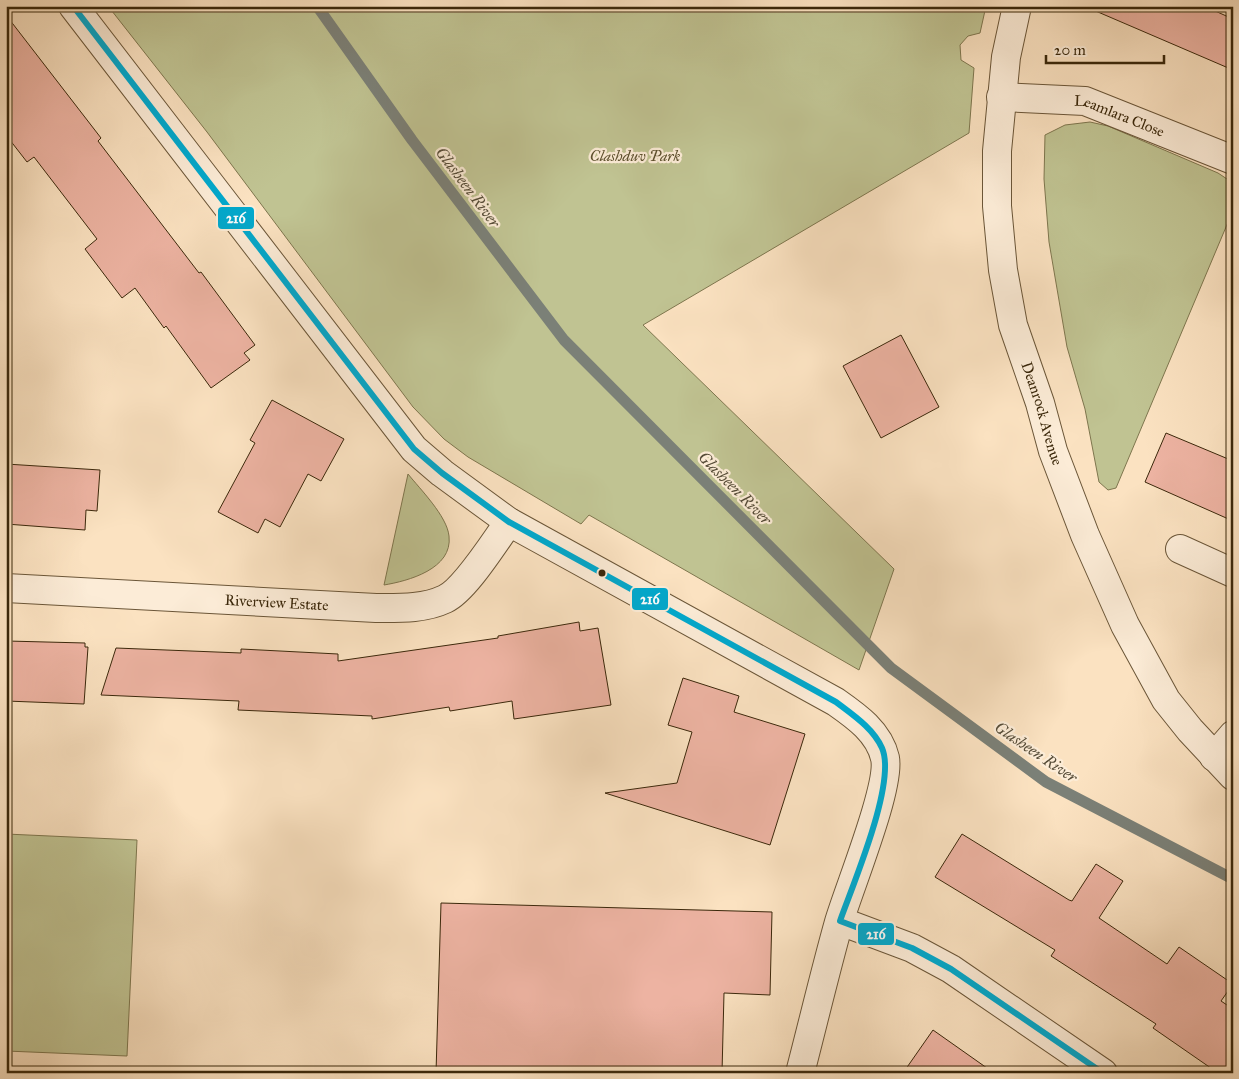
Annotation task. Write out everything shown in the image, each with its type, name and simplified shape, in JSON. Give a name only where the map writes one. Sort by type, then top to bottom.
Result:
[{"type":"street","points":[[73,6],[414,448],[442,473],[509,522],[843,707],[858,718],[878,739],[885,759],[882,791],[840,921],[800,1073]]},
{"type":"street","name":"Deanrock Avenue","points":[[1017,6],[1006,57],[1001,97],[997,206],[1003,270],[1013,325],[1040,403],[1053,451],[1085,535],[1125,625],[1166,700],[1233,776]]},
{"type":"street","name":"Leamlara Close","points":[[1001,97],[1085,100],[1233,160]]},
{"type":"street","name":"Riverview Estate","points":[[6,588],[376,608],[427,605],[447,599],[461,588],[509,522]]},
{"type":"street","points":[[1180,549],[1233,573]]},
{"type":"street","points":[[1214,756],[1233,735]]},
{"type":"street","points":[[840,921],[912,948],[951,969],[1103,1073]]},
{"type":"green space","name":"Clashduv Park","points":[[108,6],[986,6],[980,33],[968,36],[960,45],[961,60],[974,68],[969,133],[643,325],[894,569],[859,670],[589,515],[581,524],[468,457],[444,439],[413,407],[207,132]]},
{"type":"green space","points":[[1090,122],[1108,126],[1218,173],[1233,183],[1233,210],[1116,488],[1108,490],[1099,482],[1085,409],[1067,347],[1049,242],[1044,179],[1045,135],[1065,125]]},
{"type":"green space","points":[[408,474],[432,503],[443,520],[449,536],[448,547],[444,557],[437,565],[427,571],[405,580],[384,585]]},
{"type":"green space","points":[[6,834],[137,840],[127,1056],[6,1051]]},
{"type":"building","points":[[1084,6],[1204,6],[1233,19],[1233,70]]},
{"type":"building","points":[[6,15],[101,138],[98,141],[199,273],[201,272],[255,345],[244,353],[250,360],[211,388],[166,326],[164,328],[135,288],[122,298],[85,249],[97,239],[34,157],[27,162],[6,135]]},
{"type":"building","points":[[901,335],[939,407],[881,438],[843,366]]},
{"type":"building","points":[[272,400],[344,439],[321,481],[308,474],[280,527],[265,519],[258,533],[218,512],[255,443],[250,440]]},
{"type":"building","points":[[1166,433],[1233,461],[1233,521],[1145,482]]},
{"type":"building","points":[[6,464],[100,470],[97,511],[86,510],[85,530],[6,524]]},
{"type":"building","points":[[579,622],[580,631],[598,628],[611,705],[514,719],[512,701],[450,711],[449,707],[372,719],[372,716],[238,710],[239,701],[101,695],[116,648],[241,653],[241,649],[338,654],[338,661],[498,638],[498,636]]},
{"type":"building","points":[[7,641],[85,643],[85,647],[88,647],[84,704],[6,701]]},
{"type":"building","points":[[683,678],[739,696],[734,712],[805,734],[770,845],[605,793],[677,783],[692,732],[668,725]]},
{"type":"building","points":[[962,834],[1072,901],[1096,864],[1123,881],[1099,918],[1167,964],[1179,947],[1233,984],[1221,1001],[1233,1009],[1233,1073],[1218,1073],[1153,1028],[1156,1024],[1051,956],[1055,950],[935,877]]},
{"type":"building","points":[[441,903],[772,912],[770,995],[724,993],[722,1073],[436,1073]]},
{"type":"building","points":[[933,1030],[994,1073],[903,1073]]},
{"type":"waterway","name":"Glasheen River","points":[[317,6],[412,140],[564,340],[891,668],[1046,782],[1233,879]]},
{"type":"transit line","name":"216","points":[[73,6],[414,449],[442,473],[509,522],[836,702],[862,722],[873,734],[882,748],[885,764],[884,784],[872,833],[840,921],[912,948],[951,969],[1103,1073]]}]
